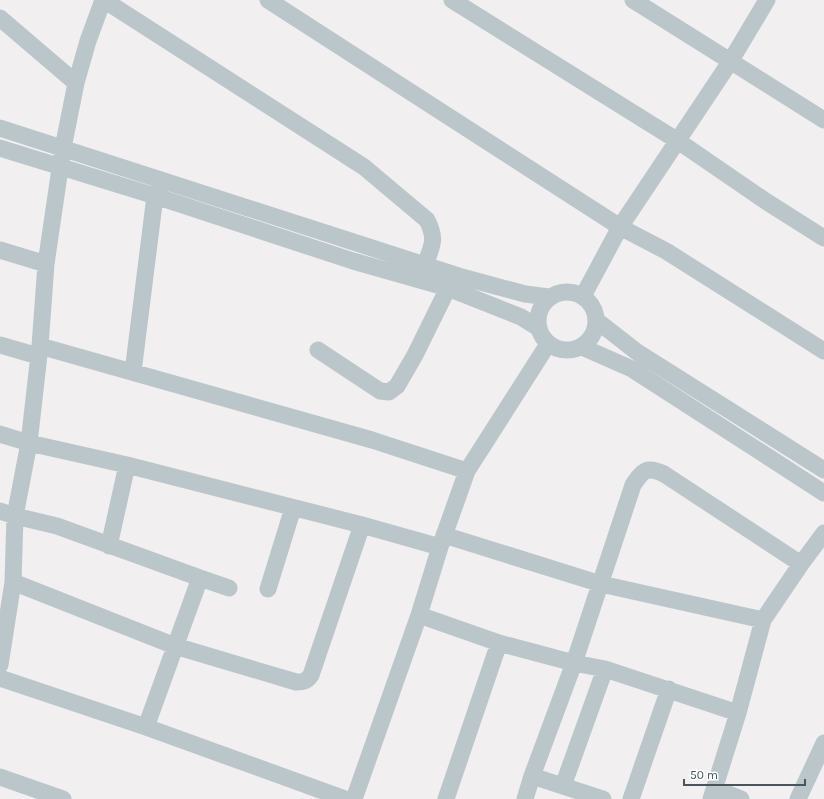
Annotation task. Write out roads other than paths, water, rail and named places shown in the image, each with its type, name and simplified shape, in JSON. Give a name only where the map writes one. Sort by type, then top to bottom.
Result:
[{"type":"street","points":[[0,665],[8,589],[8,514],[29,443],[39,351],[46,264],[63,148],[76,83],[88,41],[103,0],[364,167],[427,220],[433,232],[433,239],[425,265]]},
{"type":"street","points":[[268,0],[620,227],[666,251],[824,351]]},
{"type":"street","points":[[452,0],[678,141],[767,202],[824,238]]},
{"type":"street","points":[[633,0],[824,120]]},
{"type":"street","points":[[582,296],[620,227],[730,62],[767,0]]},
{"type":"street","points":[[0,18],[76,83]]},
{"type":"street","points":[[0,128],[462,277],[512,291],[549,297]]},
{"type":"street","points":[[0,148],[155,196],[353,261],[448,288],[520,317],[537,327]]},
{"type":"street","points":[[133,372],[155,196],[161,179]]},
{"type":"street","points":[[0,250],[46,264]]},
{"type":"street","points":[[318,350],[380,391],[389,392],[397,386],[415,355],[448,288]]},
{"type":"street","points":[[566,292],[582,296],[590,302],[596,320],[595,330],[590,340],[582,347],[574,350],[564,351],[555,349],[548,344],[539,333],[537,327],[538,315],[542,306],[549,297],[557,293],[566,292]]},
{"type":"street","points":[[596,320],[637,352],[824,470]]},
{"type":"street","points":[[0,344],[133,372],[372,440],[466,471]]},
{"type":"street","points":[[354,799],[420,615],[442,541],[466,471],[548,344]]},
{"type":"street","points":[[582,347],[632,369],[824,493]]},
{"type":"street","points":[[0,434],[29,443],[127,465],[362,525],[442,541],[601,584],[763,620]]},
{"type":"street","points":[[109,546],[127,465]]},
{"type":"street","points":[[525,799],[532,776],[574,663],[633,485],[640,475],[646,470],[655,470],[664,474],[801,564]]},
{"type":"street","points":[[268,589],[293,508]]},
{"type":"street","points":[[8,514],[57,526],[229,588]]},
{"type":"street","points":[[8,589],[175,646],[296,682],[307,681],[311,675],[362,525]]},
{"type":"street","points":[[741,799],[713,794],[738,713],[763,620],[824,533]]},
{"type":"street","points":[[146,727],[200,578]]},
{"type":"street","points":[[420,615],[499,643],[574,663],[605,669],[738,713]]},
{"type":"street","points":[[446,799],[499,643]]},
{"type":"street","points":[[563,786],[605,669]]},
{"type":"street","points":[[0,678],[146,727],[345,799]]},
{"type":"street","points":[[631,799],[669,689]]},
{"type":"street","points":[[798,799],[824,743]]},
{"type":"street","points":[[532,776],[603,799]]},
{"type":"street","points":[[0,777],[33,794],[63,799]]}]
